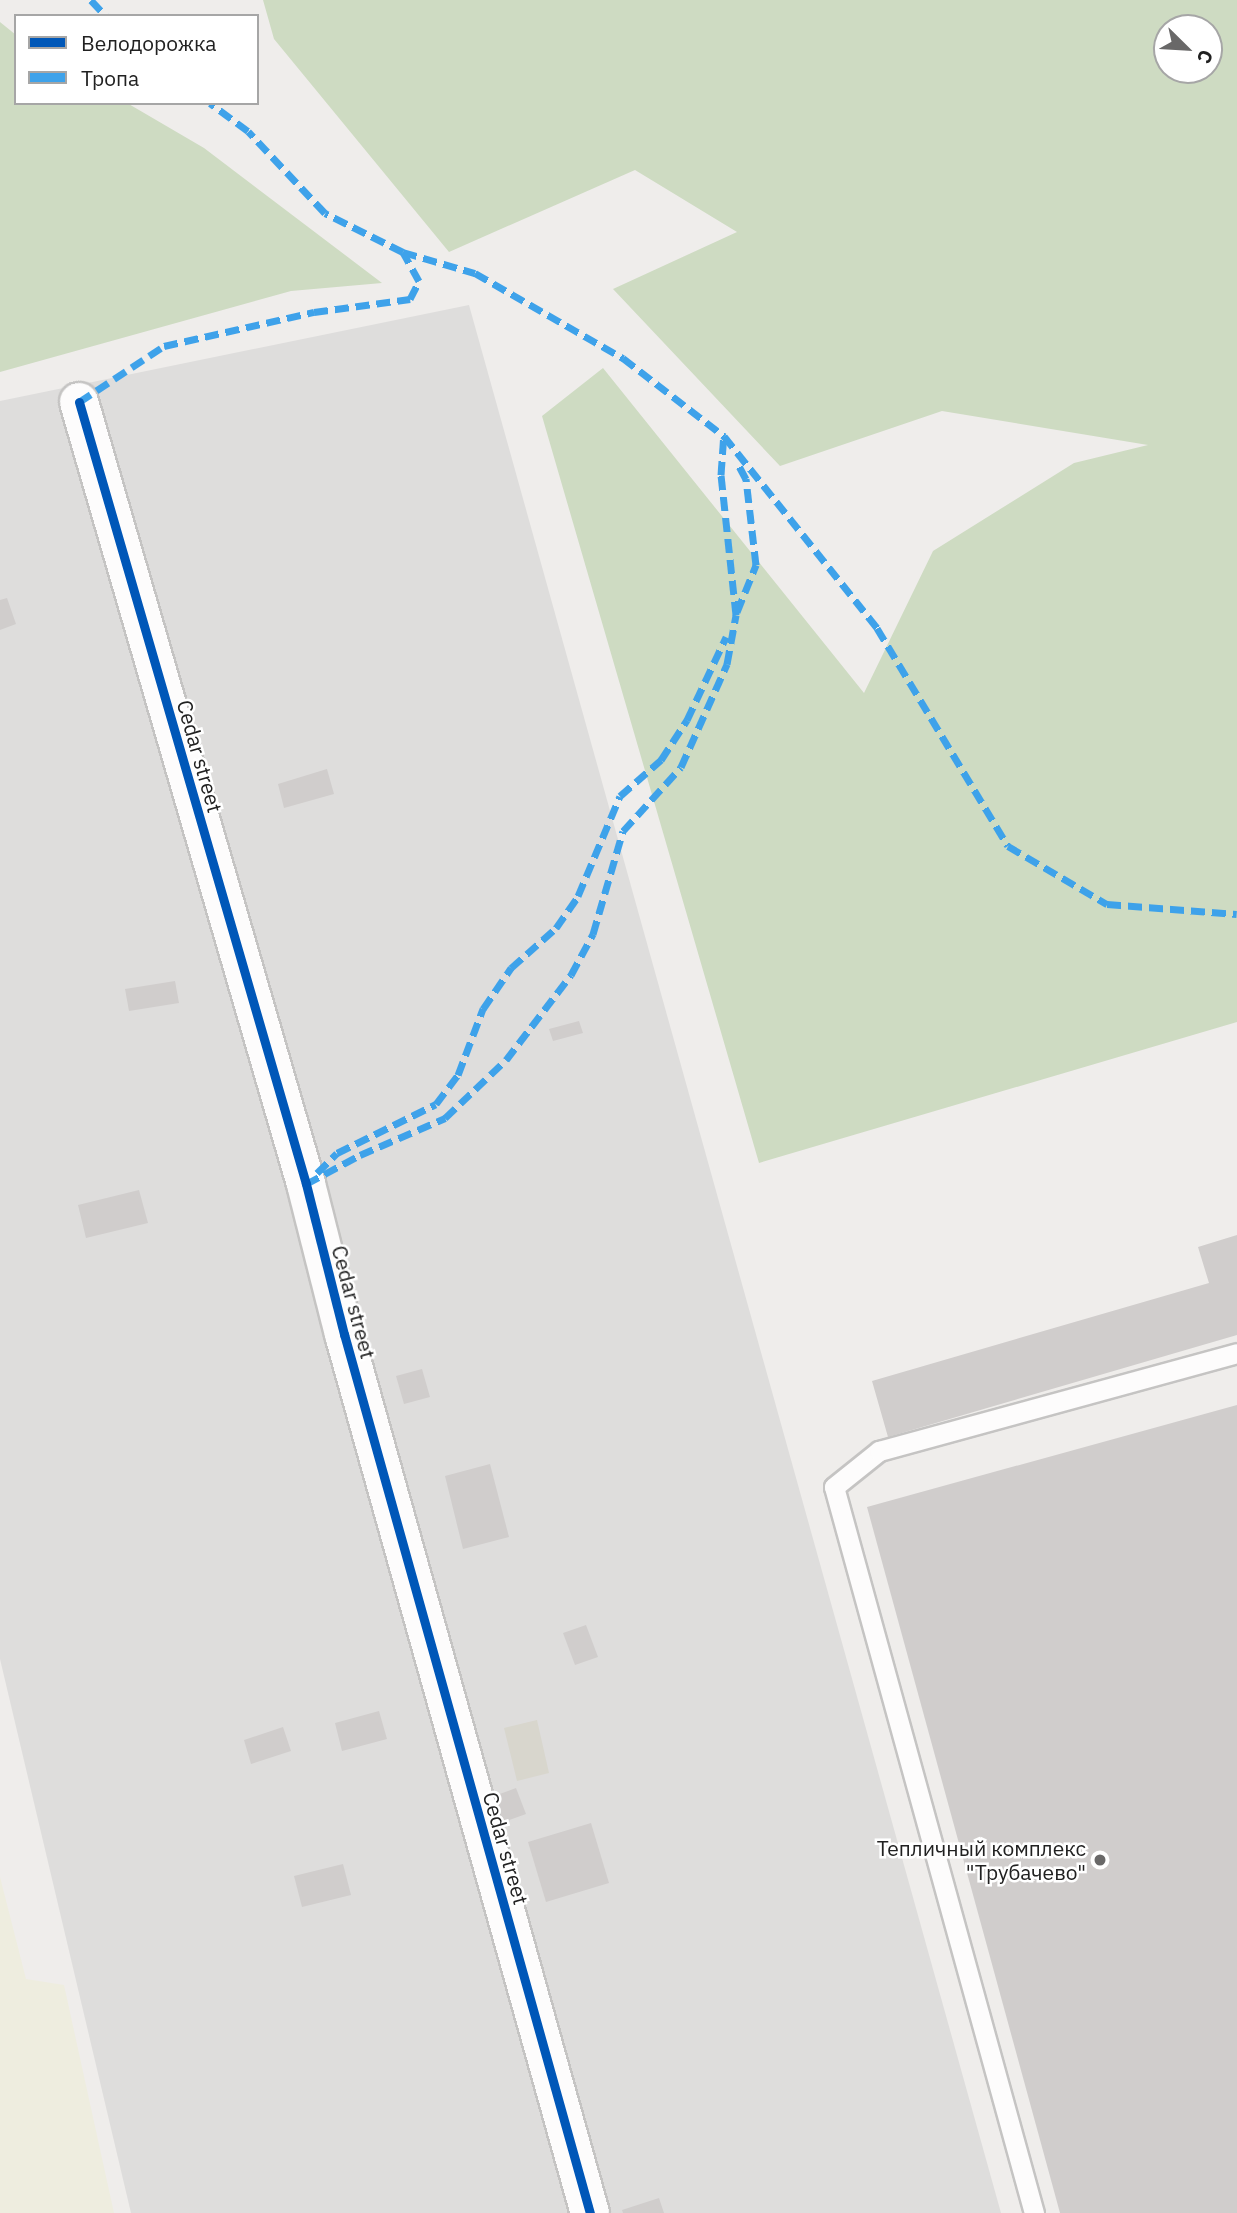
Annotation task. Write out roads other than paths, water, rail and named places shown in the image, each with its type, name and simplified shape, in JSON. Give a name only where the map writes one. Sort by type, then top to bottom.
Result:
[{"type":"street","name":"Cedar street","points":[[79,402],[306,1184],[344,1334],[590,2213]]},
{"type":"lane","points":[[1034,2213],[834,1487],[879,1451],[1237,1353]]},
{"type":"place","name":"Тепличный комплекс \"Трубачево\"","points":[[1100,1860]]}]
